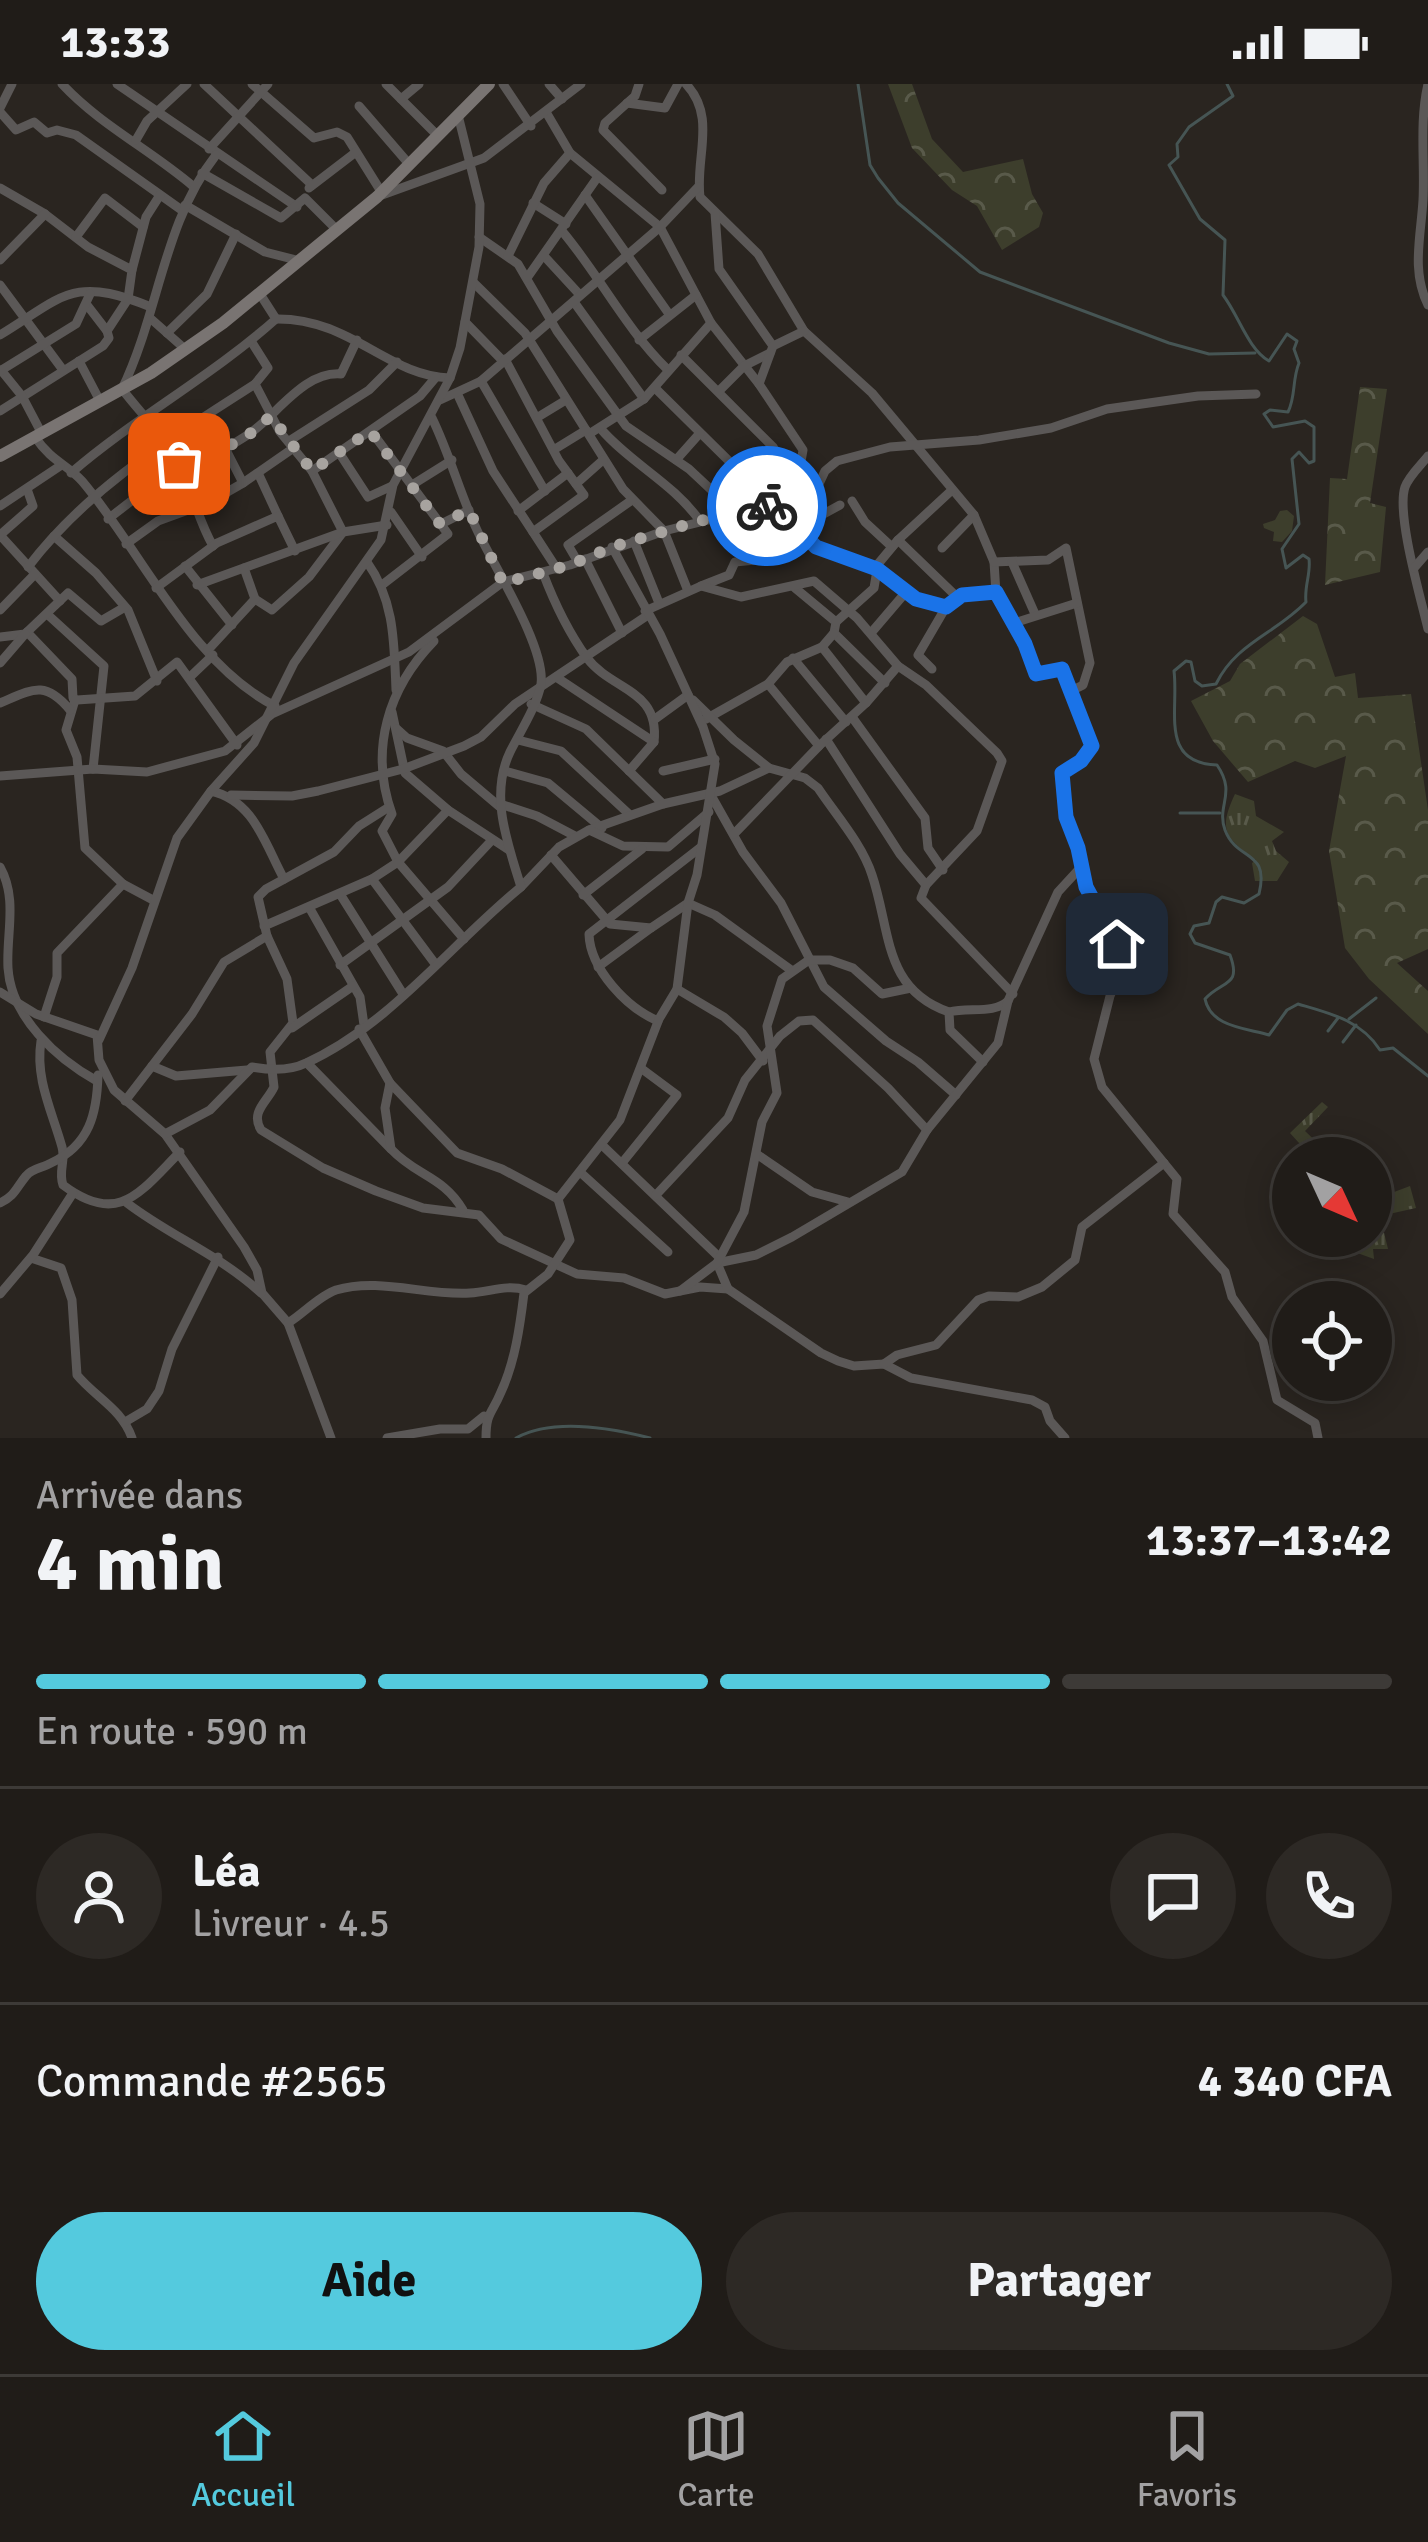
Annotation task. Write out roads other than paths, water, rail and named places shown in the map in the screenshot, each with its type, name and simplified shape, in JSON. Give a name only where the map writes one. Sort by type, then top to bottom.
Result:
[{"type":"street","points":[[12,84],[0,110],[16,130],[34,122],[47,133],[56,130],[76,135],[160,196],[265,252],[301,261]]},
{"type":"street","points":[[62,84],[87,111],[136,140],[194,187]]},
{"type":"street","points":[[117,84],[212,152],[301,202],[337,230]]},
{"type":"street","points":[[136,140],[158,110],[187,84]]},
{"type":"street","points":[[204,84],[311,184]]},
{"type":"street","points":[[252,84],[265,88],[314,138],[337,132],[347,137],[380,195]]},
{"type":"street","points":[[386,84],[437,135]]},
{"type":"street","points":[[401,99],[419,84]]},
{"type":"street","points":[[0,456],[122,389],[260,294],[380,195],[489,84]]},
{"type":"street","points":[[503,84],[531,126]]},
{"type":"street","points":[[549,84],[562,99]]},
{"type":"street","points":[[380,195],[471,164],[531,126],[581,84]]},
{"type":"street","points":[[639,84],[635,95],[604,123],[603,130],[662,190]]},
{"type":"street","points":[[440,400],[481,382],[660,227],[698,188],[703,174],[704,114],[697,96],[682,84],[665,108],[627,103]]},
{"type":"street","points":[[1428,84],[1423,109],[1418,272],[1428,305]]},
{"type":"street","points":[[122,389],[184,208],[212,152],[265,88]]},
{"type":"street","points":[[358,106],[409,164]]},
{"type":"street","points":[[546,112],[570,153],[660,227],[711,323],[803,450],[796,490]]},
{"type":"street","points":[[180,1152],[127,1202],[102,1205],[73,1192],[60,1177],[65,1155],[97,1112],[99,1040],[150,920],[177,838],[240,761],[273,710],[294,663],[367,562],[387,524],[393,485],[450,378],[474,283],[479,237],[480,204],[458,115]]},
{"type":"street","points":[[202,173],[278,217],[301,202],[311,184],[356,152]]},
{"type":"street","points":[[508,256],[548,178],[570,153]]},
{"type":"street","points":[[1422,175],[1428,186]]},
{"type":"street","points":[[527,278],[597,178]]},
{"type":"street","points":[[0,188],[132,270]]},
{"type":"street","points":[[698,188],[700,197],[758,254],[804,331],[872,393],[974,515],[994,562],[996,592],[1036,674],[1062,669],[1092,746],[1081,761],[1062,773],[1066,817],[1086,887],[1108,922],[1123,967],[1098,1034],[1094,1070],[1102,1087],[1178,1184],[1173,1214],[1225,1272],[1232,1297],[1263,1341],[1277,1400],[1316,1423],[1318,1438]]},
{"type":"street","points":[[107,331],[128,299],[143,227],[160,196]]},
{"type":"street","points":[[585,196],[669,314]]},
{"type":"street","points":[[76,237],[105,198],[143,227]]},
{"type":"street","points":[[533,203],[564,227],[639,340],[668,370]]},
{"type":"street","points":[[715,213],[719,268],[771,349]]},
{"type":"street","points":[[0,260],[45,214]]},
{"type":"street","points":[[167,333],[206,294],[236,234]]},
{"type":"street","points":[[479,237],[508,256],[527,278],[550,321],[630,430],[676,460],[736,513]]},
{"type":"street","points":[[545,257],[644,400]]},
{"type":"street","points":[[474,283],[528,340],[566,400],[592,430],[669,484],[700,521]]},
{"type":"street","points":[[0,285],[63,370]]},
{"type":"street","points":[[0,335],[69,292],[88,299],[128,299],[150,312],[185,349]]},
{"type":"street","points":[[260,294],[276,320]]},
{"type":"street","points":[[639,340],[696,296]]},
{"type":"street","points":[[0,411],[103,346],[109,338],[107,331],[88,299]]},
{"type":"street","points":[[88,299],[76,324],[1,370],[22,395],[39,435],[60,466],[92,496],[156,588],[211,652],[273,710]]},
{"type":"street","points":[[71,473],[276,320],[320,322],[432,383]]},
{"type":"street","points":[[465,322],[504,360],[584,499],[533,532]]},
{"type":"street","points":[[555,449],[644,400],[711,323]]},
{"type":"street","points":[[719,391],[744,366],[804,331]]},
{"type":"street","points":[[108,519],[181,468],[225,448],[321,377],[341,374],[357,340]]},
{"type":"street","points":[[0,610],[54,536],[92,496],[255,384],[268,368],[251,341]]},
{"type":"street","points":[[759,384],[771,349]]},
{"type":"street","points":[[586,372],[610,355]]},
{"type":"street","points":[[681,355],[773,447],[796,490]]},
{"type":"street","points":[[79,361],[100,401]]},
{"type":"street","points":[[126,544],[158,520],[210,502],[258,473],[369,390],[398,362]]},
{"type":"street","points":[[312,471],[432,383],[450,378]]},
{"type":"street","points":[[481,382],[545,491]]},
{"type":"street","points":[[432,383],[433,415],[469,510],[523,618],[541,686],[508,757],[500,807],[521,887]]},
{"type":"street","points":[[255,384],[271,416],[312,471],[343,532]]},
{"type":"street","points":[[655,388],[806,540],[877,569],[906,592],[946,607]]},
{"type":"street","points":[[122,389],[166,441],[213,546]]},
{"type":"street","points":[[457,393],[487,458],[557,568]]},
{"type":"street","points":[[396,690],[446,628],[474,601],[503,583],[664,531],[773,504],[796,490],[820,485],[827,468],[848,456],[1051,428],[1107,409],[1198,396],[1256,394]]},
{"type":"street","points":[[538,417],[566,400]]},
{"type":"street","points":[[592,430],[603,460],[632,500],[664,531],[688,591]]},
{"type":"street","points":[[370,431],[448,537],[382,585]]},
{"type":"street","points":[[676,460],[700,433]]},
{"type":"street","points":[[225,448],[243,483]]},
{"type":"street","points":[[340,454],[368,497],[393,485]]},
{"type":"street","points":[[1428,456],[1404,489],[1428,629]]},
{"type":"street","points":[[412,484],[452,460]]},
{"type":"street","points":[[575,484],[603,460]]},
{"type":"street","points":[[0,506],[60,466]]},
{"type":"street","points":[[258,473],[295,551]]},
{"type":"street","points":[[518,511],[568,473]]},
{"type":"street","points":[[0,555],[3,538],[33,506],[27,489]]},
{"type":"street","points":[[706,719],[768,684],[793,658],[822,647],[848,610],[874,588],[877,569],[895,544],[952,490]]},
{"type":"street","points":[[622,633],[568,545],[632,500]]},
{"type":"street","points":[[852,502],[865,522],[958,597]]},
{"type":"street","points":[[796,530],[840,505]]},
{"type":"street","points":[[389,509],[422,556]]},
{"type":"street","points":[[440,524],[469,510]]},
{"type":"street","points":[[942,548],[974,515]]},
{"type":"street","points":[[156,588],[236,532],[278,516]]},
{"type":"street","points":[[197,585],[343,532],[387,524]]},
{"type":"street","points":[[244,568],[255,599],[271,610],[309,578],[343,532]]},
{"type":"street","points":[[54,536],[125,607],[157,681]]},
{"type":"street","points":[[3,538],[59,602]]},
{"type":"street","points":[[211,791],[292,796],[403,769],[474,742],[501,714],[659,603],[729,575],[735,562],[766,559],[806,540]]},
{"type":"street","points":[[634,541],[659,603]]},
{"type":"street","points":[[612,547],[689,696],[706,719],[770,768],[792,773],[818,788],[868,865],[887,946],[910,988],[928,1005],[950,1012],[967,1007],[998,1009],[1011,998]]},
{"type":"street","points":[[994,562],[1054,558],[1066,548],[1089,671],[1083,685],[1071,691]]},
{"type":"street","points":[[1414,568],[1428,552]]},
{"type":"street","points":[[367,562],[382,585],[394,633],[396,690],[381,745],[381,774],[392,817],[383,835],[398,862],[464,939]]},
{"type":"street","points":[[1012,562],[1035,614]]},
{"type":"street","points":[[185,566],[232,626]]},
{"type":"street","points":[[543,573],[587,657],[634,693],[655,719],[654,742],[629,771]]},
{"type":"street","points":[[700,586],[741,597],[814,581],[871,633],[898,666],[926,685],[1002,759],[977,831],[926,884],[922,900],[1011,998]]},
{"type":"street","points":[[794,588],[885,683]]},
{"type":"street","points":[[871,633],[906,592]]},
{"type":"street","points":[[932,669],[918,655],[946,607],[958,597],[996,592]]},
{"type":"street","points":[[0,663],[70,593],[102,622],[125,607]]},
{"type":"street","points":[[191,676],[255,599]]},
{"type":"street","points":[[1014,623],[1077,603]]},
{"type":"street","points":[[47,614],[104,664],[93,769]]},
{"type":"street","points":[[0,776],[93,769],[147,772],[225,752],[273,710],[395,660],[446,628]]},
{"type":"street","points":[[0,637],[26,633]]},
{"type":"street","points":[[26,633],[72,679],[66,730],[76,751],[85,848],[123,884],[153,900]]},
{"type":"street","points":[[822,647],[866,704]]},
{"type":"street","points":[[793,658],[849,720],[925,818],[929,850],[943,870]]},
{"type":"street","points":[[0,703],[38,689],[48,689],[72,705],[135,696],[177,662],[237,745]]},
{"type":"street","points":[[734,834],[822,742],[866,704],[898,666]]},
{"type":"street","points":[[556,677],[654,742]]},
{"type":"street","points":[[768,684],[822,742],[926,884]]},
{"type":"street","points":[[655,719],[689,696]]},
{"type":"street","points":[[531,704],[584,727],[662,804]]},
{"type":"street","points":[[392,708],[403,769],[448,810],[509,850]]},
{"type":"street","points":[[558,1199],[630,1101],[658,1022],[682,974],[688,903],[712,795],[715,758],[706,719]]},
{"type":"street","points":[[397,729],[406,738],[443,751],[461,775],[500,807],[537,816],[574,836]]},
{"type":"street","points":[[518,740],[560,751],[630,815]]},
{"type":"street","points":[[663,771],[715,758]]},
{"type":"street","points":[[152,1066],[179,1076],[307,1063],[403,994],[574,836],[662,804],[712,795],[770,768]]},
{"type":"street","points":[[506,771],[548,783],[594,828],[622,846],[668,847],[709,812]]},
{"type":"street","points":[[231,795],[250,817],[284,879]]},
{"type":"street","points":[[712,795],[781,903],[827,990],[956,1095]]},
{"type":"street","points":[[292,1028],[287,979],[265,931],[258,897],[334,852],[359,826],[389,806]]},
{"type":"street","points":[[481,833],[500,807]]},
{"type":"street","points":[[125,1101],[192,1014],[224,962],[265,931],[398,862],[448,810]]},
{"type":"street","points":[[340,965],[433,899],[492,840]]},
{"type":"street","points":[[658,1022],[642,1014],[598,967],[590,934],[701,847]]},
{"type":"street","points":[[583,895],[642,849]]},
{"type":"street","points":[[551,855],[603,920],[618,927],[651,928]]},
{"type":"street","points":[[0,867],[10,892],[8,962],[18,1001],[41,1041],[97,1081]]},
{"type":"street","points":[[718,1260],[756,1255],[902,1172],[927,1130],[1001,1038],[1011,998],[1058,892],[1081,867]]},
{"type":"street","points":[[372,879],[436,965]]},
{"type":"street","points":[[44,1018],[57,977],[56,953],[123,884]]},
{"type":"street","points":[[340,895],[403,994]]},
{"type":"street","points":[[598,967],[688,903]]},
{"type":"street","points":[[688,903],[716,915],[790,970]]},
{"type":"street","points":[[309,907],[362,1004],[361,1027],[390,1083],[457,1153],[502,1169],[558,1199],[570,1240],[557,1264],[526,1289],[501,1393],[469,1433],[387,1438]]},
{"type":"street","points":[[680,1291],[718,1260],[744,1212],[762,1122],[776,1093],[768,1014],[782,979],[809,960],[830,960],[850,966],[882,994],[910,988]]},
{"type":"street","points":[[353,986],[272,1046],[273,1091],[260,1106],[257,1124],[261,1130],[323,1168],[376,1191],[424,1208],[478,1215],[502,1239],[577,1274],[624,1278],[659,1293],[728,1289]]},
{"type":"street","points":[[677,989],[724,1016],[773,1070]]},
{"type":"street","points":[[0,992],[44,1018],[92,1031],[99,1040]]},
{"type":"street","points":[[950,1012],[950,1030],[983,1062]]},
{"type":"street","points":[[656,1195],[728,1118],[745,1080],[771,1046],[799,1021],[813,1020],[927,1130]]},
{"type":"street","points":[[41,1041],[39,1069],[65,1155]]},
{"type":"street","points":[[99,1060],[113,1090],[180,1152],[252,1259],[262,1293]]},
{"type":"street","points":[[307,1063],[401,1160],[445,1185],[464,1210]]},
{"type":"street","points":[[622,1162],[677,1095],[642,1069]]},
{"type":"street","points":[[165,1134],[210,1110],[248,1070]]},
{"type":"street","points":[[390,1083],[385,1108],[391,1149]]},
{"type":"street","points":[[602,1144],[718,1260],[728,1289],[820,1353],[854,1366],[884,1364],[897,1355],[936,1345],[978,1300],[1018,1297],[1042,1287],[1075,1260],[1082,1227],[1164,1163]]},
{"type":"street","points":[[0,1203],[16,1193],[30,1172],[65,1155]]},
{"type":"street","points":[[758,1155],[812,1192],[852,1202]]},
{"type":"street","points":[[580,1172],[668,1252]]},
{"type":"street","points":[[0,1294],[31,1258],[73,1192]]},
{"type":"street","points":[[127,1202],[149,1220],[218,1257],[289,1323],[331,1438]]},
{"type":"street","points":[[31,1258],[62,1268],[72,1300],[77,1375],[132,1432],[159,1391],[172,1349],[218,1257]]},
{"type":"street","points":[[289,1323],[325,1296],[344,1289],[392,1286],[461,1293],[512,1286],[526,1289]]},
{"type":"street","points":[[884,1364],[911,1378],[1032,1400],[1046,1407],[1050,1421],[1066,1438]]},
{"type":"street","points":[[486,1438],[484,1421],[490,1408]]},
{"type":"waterway","points":[[858,84],[870,165],[878,178],[898,203],[980,272],[1169,343],[1209,354],[1255,353]]},
{"type":"waterway","points":[[1227,84],[1233,96],[1189,127],[1177,144],[1178,157],[1169,165],[1200,219],[1225,240],[1223,295],[1255,349],[1269,361],[1287,334],[1297,341],[1294,349],[1299,363],[1288,412],[1264,414],[1273,427],[1305,421],[1314,427],[1314,461],[1309,463],[1299,452],[1292,459],[1299,524],[1282,549],[1286,568],[1303,555],[1309,559],[1306,602],[1234,658],[1216,684],[1202,686],[1195,681],[1191,662],[1174,671],[1179,745],[1199,762],[1217,765],[1226,792],[1225,830],[1256,862],[1261,880],[1259,894],[1244,903],[1222,897],[1209,923],[1194,926],[1190,934],[1195,943],[1230,955],[1232,978],[1205,999],[1222,1021],[1269,1035],[1287,1010],[1298,1004],[1354,1025],[1380,1050],[1393,1048],[1428,1076]]},
{"type":"waterway","points":[[1180,813],[1220,813]]},
{"type":"waterway","points":[[1349,1019],[1376,998]]},
{"type":"waterway","points":[[1328,1031],[1338,1018]]},
{"type":"waterway","points":[[1343,1042],[1356,1025]]},
{"type":"waterway","points":[[516,1438],[564,1427],[650,1438]]}]
